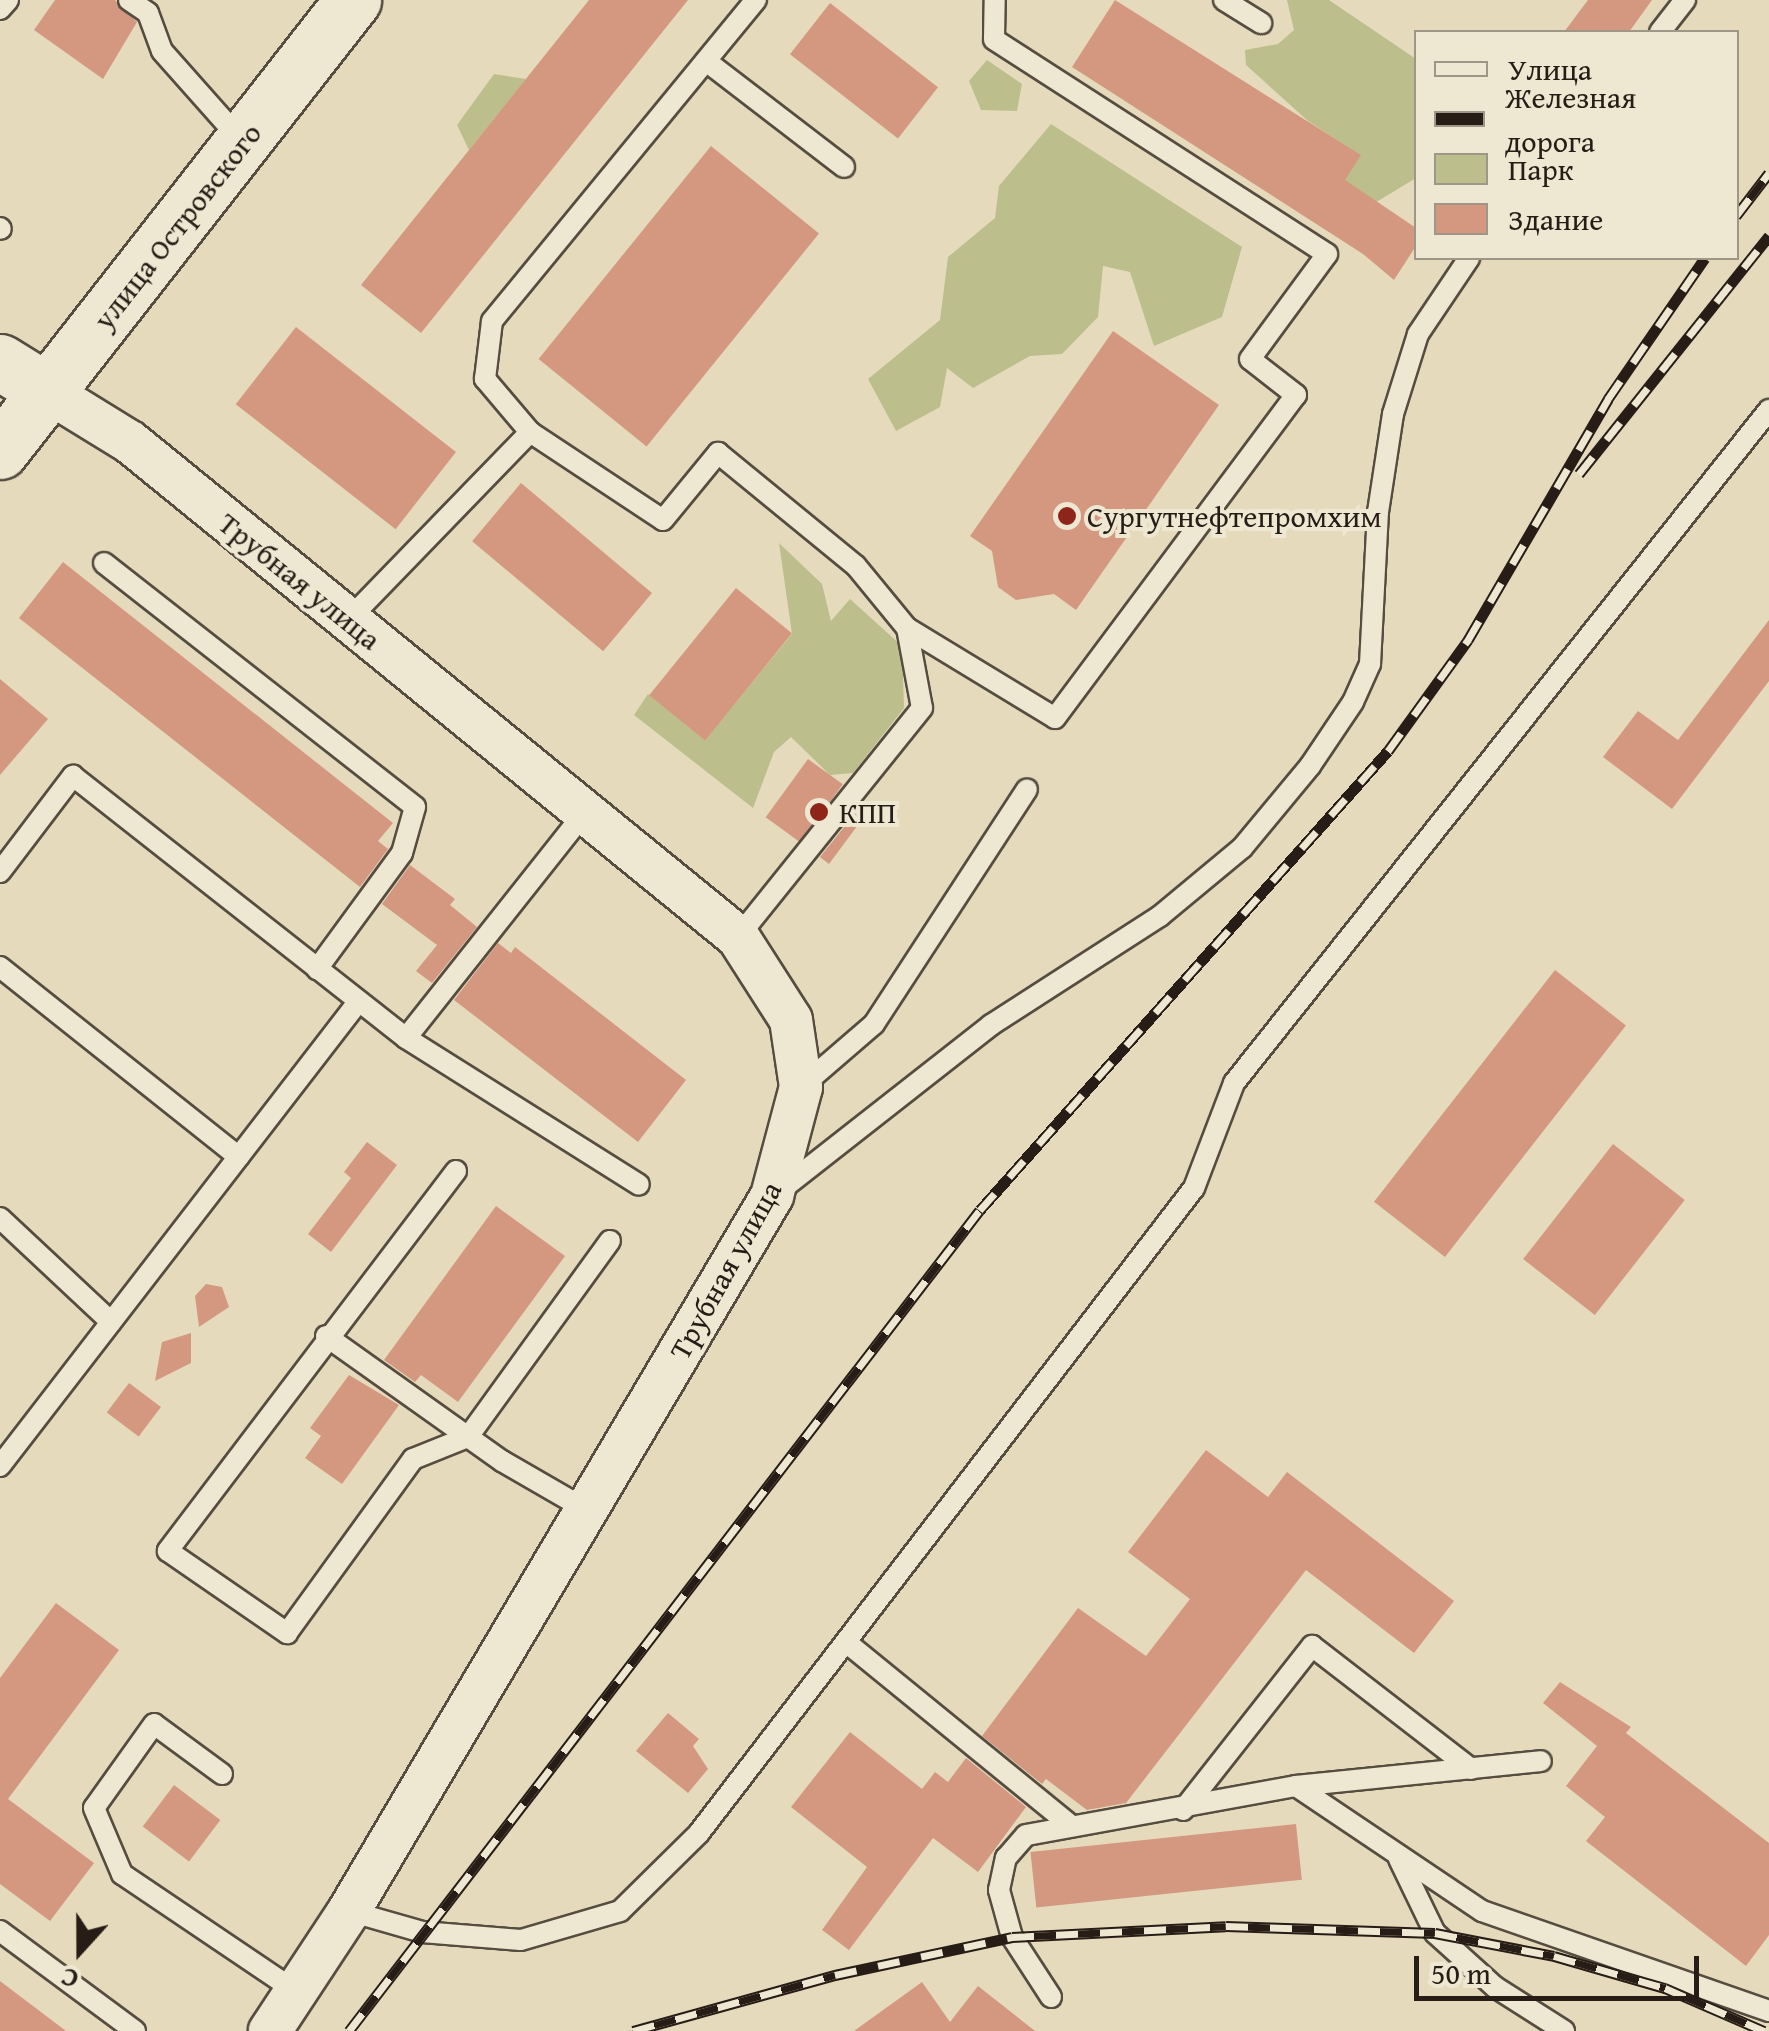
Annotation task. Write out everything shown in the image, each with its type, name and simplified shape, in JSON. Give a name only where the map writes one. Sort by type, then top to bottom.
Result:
[{"type":"main road","name":"улица Островского","points":[[0,450],[354,0]]},
{"type":"main road","points":[[0,362],[47,392]]},
{"type":"street","name":"Трубная улица","points":[[47,392],[130,442],[738,937],[791,1020],[802,1087],[772,1196],[349,1910],[270,2031]]},
{"type":"lane","points":[[0,9],[8,0]]},
{"type":"lane","points":[[129,0],[153,7],[162,52],[243,142]]},
{"type":"lane","points":[[756,0],[492,321],[484,379],[530,432],[663,520],[718,453],[856,566],[908,628],[1056,718],[1296,395],[1250,358],[1327,254],[994,39],[996,0]]},
{"type":"lane","points":[[1224,0],[1260,23]]},
{"type":"lane","points":[[1662,30],[1686,0]]},
{"type":"lane","points":[[706,61],[844,167]]},
{"type":"lane","points":[[772,1196],[990,1025],[1160,916],[1242,848],[1310,766],[1353,702],[1370,664],[1378,512],[1393,414],[1418,334],[1468,260]]},
{"type":"lane","points":[[349,1910],[422,1932],[521,1940],[620,1911],[699,1832],[1194,1188],[1234,1084],[1769,410]]},
{"type":"lane","points":[[348,620],[530,432]]},
{"type":"lane","points":[[104,563],[416,807],[402,853],[317,969]]},
{"type":"lane","points":[[738,937],[922,708],[908,628]]},
{"type":"lane","points":[[0,872],[73,776],[406,1038],[639,1185]]},
{"type":"lane","points":[[802,1087],[874,1024],[1027,789]]},
{"type":"lane","points":[[406,1038],[585,812]]},
{"type":"lane","points":[[0,966],[239,1156]]},
{"type":"lane","points":[[0,1466],[358,1002]]},
{"type":"lane","points":[[456,1171],[326,1336],[168,1551],[287,1633],[412,1459],[468,1437],[610,1241]]},
{"type":"lane","points":[[0,1218],[111,1322]]},
{"type":"lane","points":[[326,1336],[468,1437],[587,1510]]},
{"type":"lane","points":[[846,1642],[1070,1825]]},
{"type":"lane","points":[[1183,1810],[1312,1646],[1471,1768]]},
{"type":"lane","points":[[222,1774],[154,1724],[94,1808],[122,1874],[297,1992]]},
{"type":"lane","points":[[1052,1996],[1012,1937],[999,1890],[1006,1858],[1026,1836],[1070,1825],[1183,1810],[1296,1786],[1541,1762]]},
{"type":"lane","points":[[1296,1786],[1482,1911],[1769,2011]]},
{"type":"lane","points":[[1398,1858],[1435,1933],[1495,1987],[1564,2031]]},
{"type":"lane","points":[[0,1932],[136,2031]]},
{"type":"green space","points":[[1287,0],[1329,0],[1414,58],[1414,179],[1355,215],[1326,209],[1360,155],[1308,121],[1246,65],[1245,50],[1278,44],[1294,30]]},
{"type":"green space","points":[[987,60],[1022,84],[1017,111],[981,110],[969,81]]},
{"type":"green space","points":[[494,74],[526,79],[469,150],[457,125]]},
{"type":"green space","points":[[1051,124],[1242,247],[1222,317],[1154,346],[1130,272],[1103,266],[1098,317],[1062,354],[1030,356],[973,388],[947,368],[940,407],[896,431],[868,379],[940,320],[948,257],[995,218],[999,186]]},
{"type":"green space","points":[[779,543],[822,584],[831,621],[850,599],[902,646],[904,708],[853,773],[830,775],[791,737],[774,752],[753,808],[634,715],[648,694],[705,740],[792,634]]},
{"type":"building","points":[[55,0],[115,0],[137,22],[103,79],[34,30]]},
{"type":"building","points":[[589,0],[688,0],[421,333],[361,285]]},
{"type":"building","points":[[1115,0],[1361,155],[1345,180],[1414,227],[1414,249],[1394,280],[1363,254],[1072,67]]},
{"type":"building","points":[[1588,0],[1652,0],[1630,30],[1566,30]]},
{"type":"building","points":[[830,3],[938,87],[898,139],[790,54]]},
{"type":"building","points":[[711,146],[819,233],[647,446],[539,359]]},
{"type":"building","points":[[296,327],[456,452],[396,529],[236,404]]},
{"type":"building","points":[[1113,331],[1219,405],[1076,610],[1054,594],[1016,600],[998,587],[992,551],[970,536]]},
{"type":"building","points":[[521,483],[652,593],[603,651],[472,541]]},
{"type":"building","points":[[63,562],[393,823],[378,841],[388,849],[360,887],[19,618]]},
{"type":"building","points":[[736,588],[792,633],[705,741],[649,695]]},
{"type":"building","points":[[1769,620],[1769,681],[1672,809],[1603,757],[1638,711],[1678,740]]},
{"type":"building","points":[[0,679],[48,719],[0,775]]},
{"type":"building","points":[[808,759],[843,784],[800,843],[766,817]]},
{"type":"building","points":[[865,801],[872,806],[829,864],[820,857]]},
{"type":"building","points":[[410,865],[455,899],[450,905],[477,927],[432,983],[416,971],[437,945],[382,904]]},
{"type":"building","points":[[498,943],[511,953],[515,947],[686,1080],[638,1142],[454,1000]]},
{"type":"building","points":[[1555,970],[1626,1025],[1445,1257],[1374,1202]]},
{"type":"building","points":[[367,1142],[397,1165],[331,1252],[308,1234],[351,1178],[344,1172]]},
{"type":"building","points":[[1613,1144],[1685,1200],[1595,1315],[1523,1259]]},
{"type":"building","points":[[496,1206],[565,1256],[458,1402],[421,1375],[415,1382],[384,1360]]},
{"type":"building","points":[[206,1284],[222,1287],[229,1307],[199,1327],[195,1296]]},
{"type":"building","points":[[191,1333],[191,1363],[155,1381],[162,1342]]},
{"type":"building","points":[[349,1375],[399,1405],[342,1484],[305,1458],[321,1436],[310,1428]]},
{"type":"building","points":[[129,1383],[161,1407],[139,1437],[107,1413]]},
{"type":"building","points":[[1206,1450],[1268,1497],[1287,1472],[1454,1601],[1414,1653],[1306,1570],[1126,1803],[1087,1810],[1046,1779],[1042,1784],[982,1736],[1078,1608],[1146,1656],[1190,1599],[1128,1552]]},
{"type":"building","points":[[56,1603],[119,1650],[8,1799],[94,1863],[50,1921],[0,1884],[0,1678]]},
{"type":"building","points":[[1560,1682],[1631,1727],[1626,1733],[1769,1843],[1769,1935],[1746,1966],[1586,1841],[1605,1817],[1566,1786],[1597,1746],[1543,1703]]},
{"type":"building","points":[[668,1713],[699,1739],[693,1746],[708,1769],[688,1793],[636,1751]]},
{"type":"building","points":[[850,1732],[922,1789],[935,1772],[948,1782],[966,1758],[1026,1807],[978,1872],[933,1838],[849,1950],[822,1930],[867,1867],[791,1807]]},
{"type":"building","points":[[174,1785],[220,1820],[189,1861],[143,1827]]},
{"type":"building","points":[[1296,1824],[1302,1880],[1036,1908],[1030,1852]]},
{"type":"building","points":[[0,1981],[66,2031],[0,2031]]},
{"type":"building","points":[[922,1982],[950,2022],[978,1986],[1035,2031],[854,2031]]},
{"type":"railway","points":[[1739,212],[1769,173]]},
{"type":"railway","points":[[1579,474],[1769,236]]},
{"type":"railway","points":[[349,2031],[980,1210],[1388,751],[1468,640],[1608,399],[1704,260]]},
{"type":"railway","points":[[633,2031],[835,1975],[1012,1937],[1226,1926],[1435,1933],[1554,1956],[1665,1988],[1764,2031]]},
{"type":"place","name":"Сургутнефтепромхим","points":[[1067,516]]},
{"type":"place","name":"КПП","points":[[819,812]]}]
